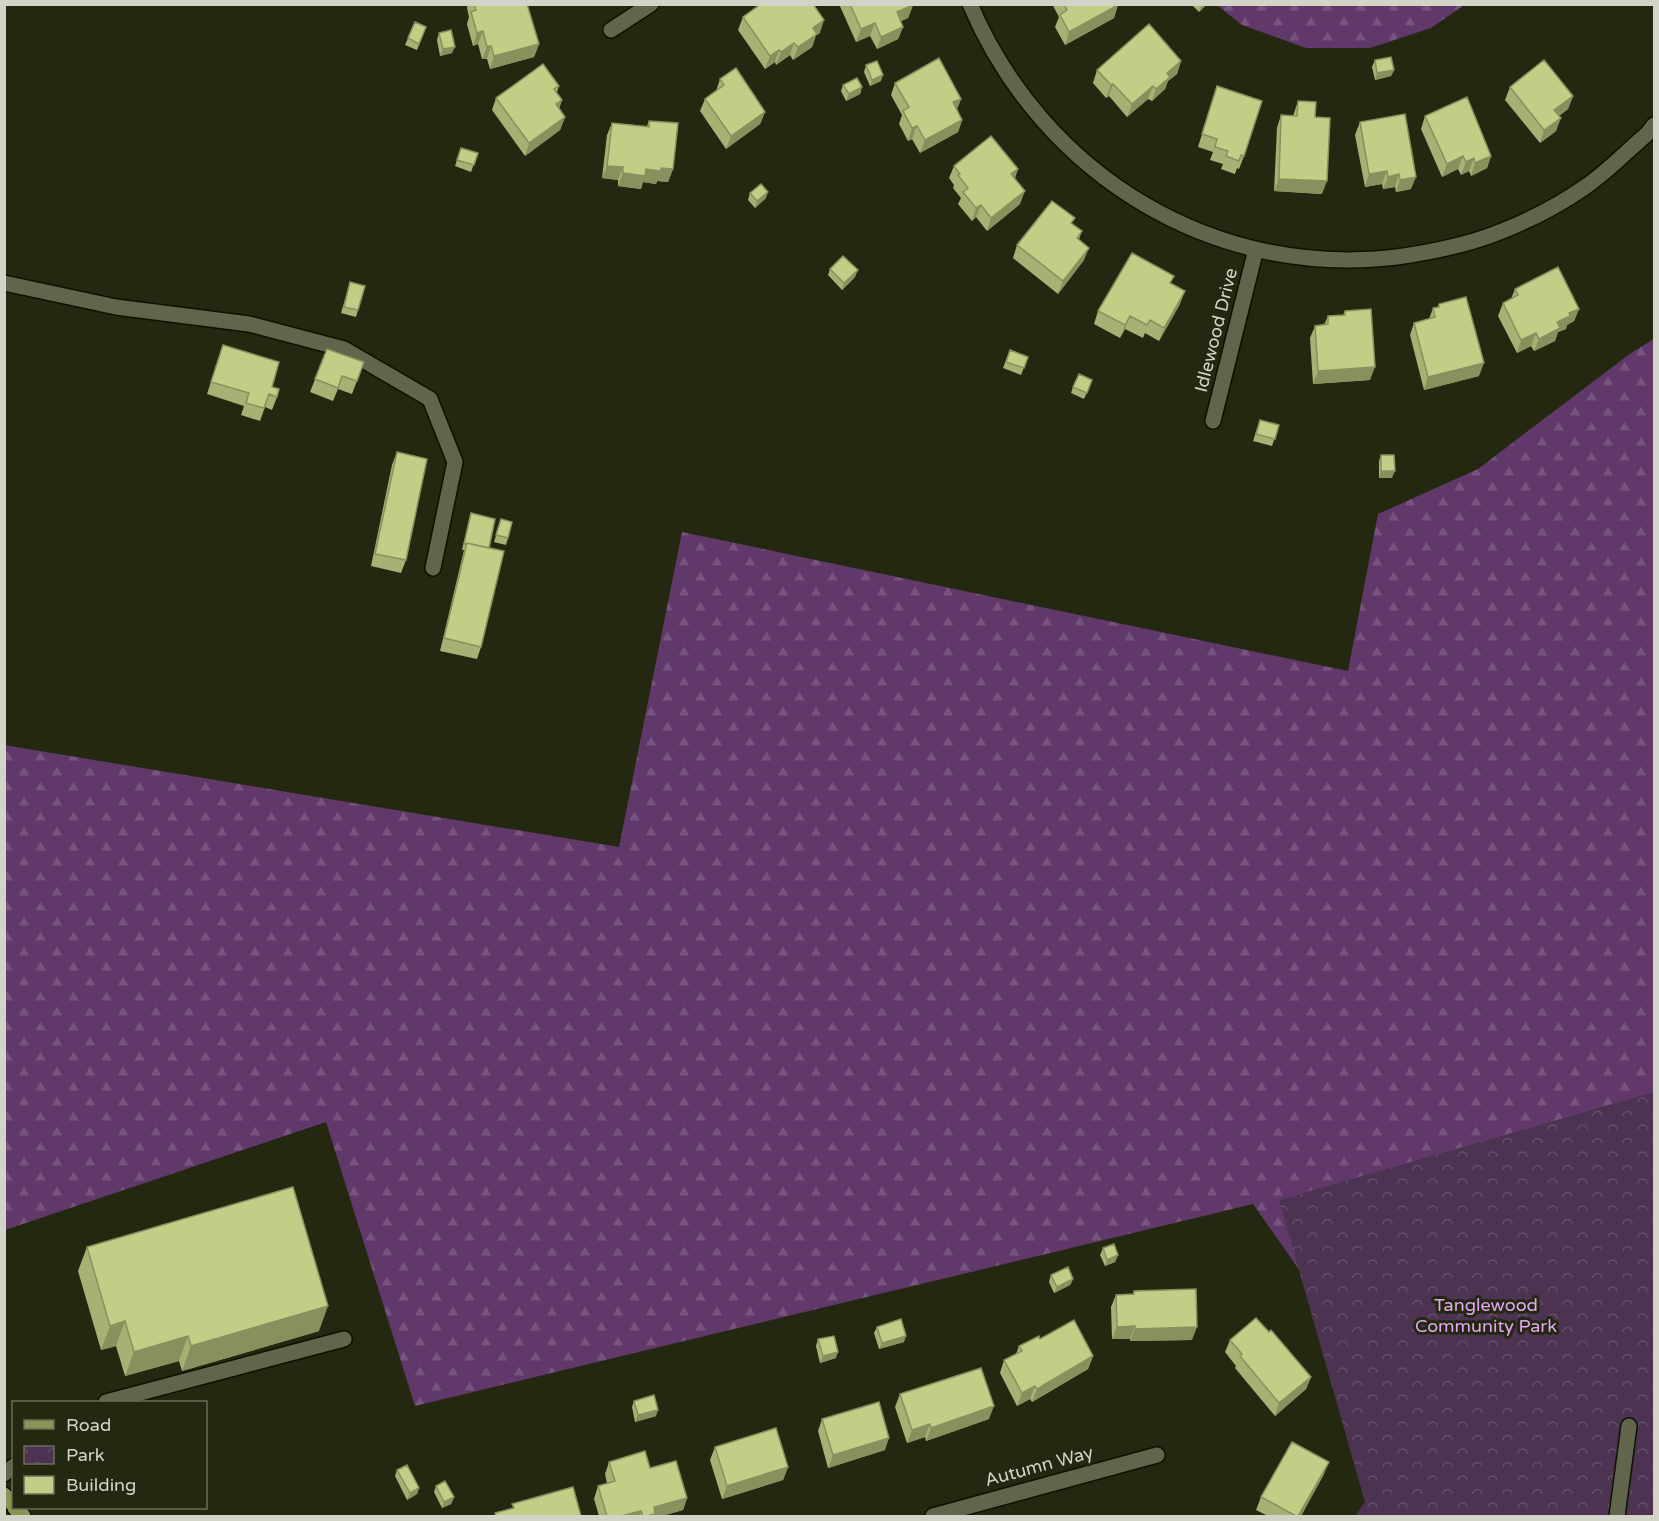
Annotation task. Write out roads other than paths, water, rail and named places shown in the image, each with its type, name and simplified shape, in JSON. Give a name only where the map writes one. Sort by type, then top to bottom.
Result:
[{"type":"street","points":[[611,30],[651,4]]},
{"type":"street","points":[[970,4],[983,35],[1004,71],[1047,127],[1096,173],[1150,208],[1199,232],[1256,249],[1314,259],[1373,260],[1441,250],[1495,234],[1550,209],[1587,186],[1647,134],[1654,125]]},
{"type":"street","name":"Idlewood Drive","points":[[1213,421],[1256,249]]},
{"type":"street","points":[[4,283],[116,307],[249,324],[344,349],[430,399],[455,462],[433,568]]},
{"type":"street","points":[[110,1401],[344,1339]]},
{"type":"street","points":[[1617,1516],[1629,1426]]},
{"type":"street","name":"Autumn Way","points":[[933,1516],[1157,1455]]},
{"type":"park label","name":"Tanglewood Community Park","points":[[1486,1315]]}]
